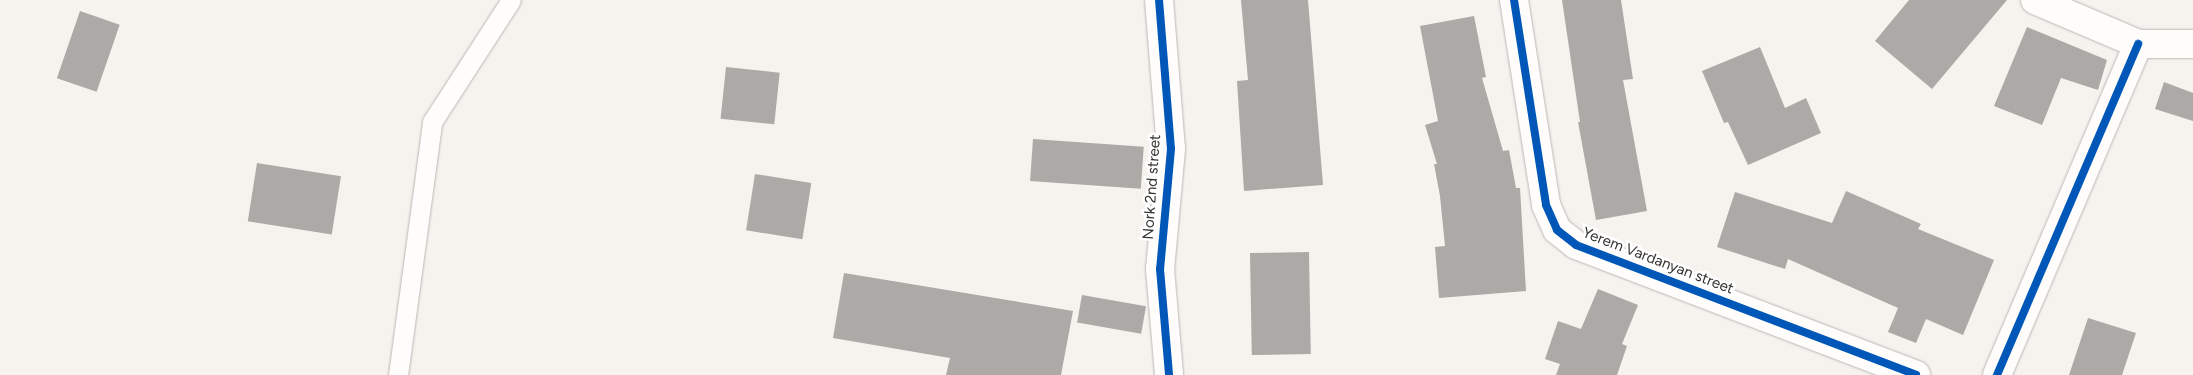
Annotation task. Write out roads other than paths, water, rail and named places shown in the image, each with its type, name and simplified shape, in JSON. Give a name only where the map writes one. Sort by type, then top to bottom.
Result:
[{"type":"street","name":"Nork 2nd street","points":[[1159,0],[1172,149],[1160,269],[1168,375]]},
{"type":"street","name":"Yerem Vardanyan street","points":[[1514,0],[1546,205],[1557,230],[1576,245],[1916,375]]},
{"type":"street","points":[[2035,0],[2138,44],[2193,44]]},
{"type":"street","points":[[1997,375],[2138,44]]},
{"type":"lane","points":[[398,375],[432,122],[511,0]]}]
